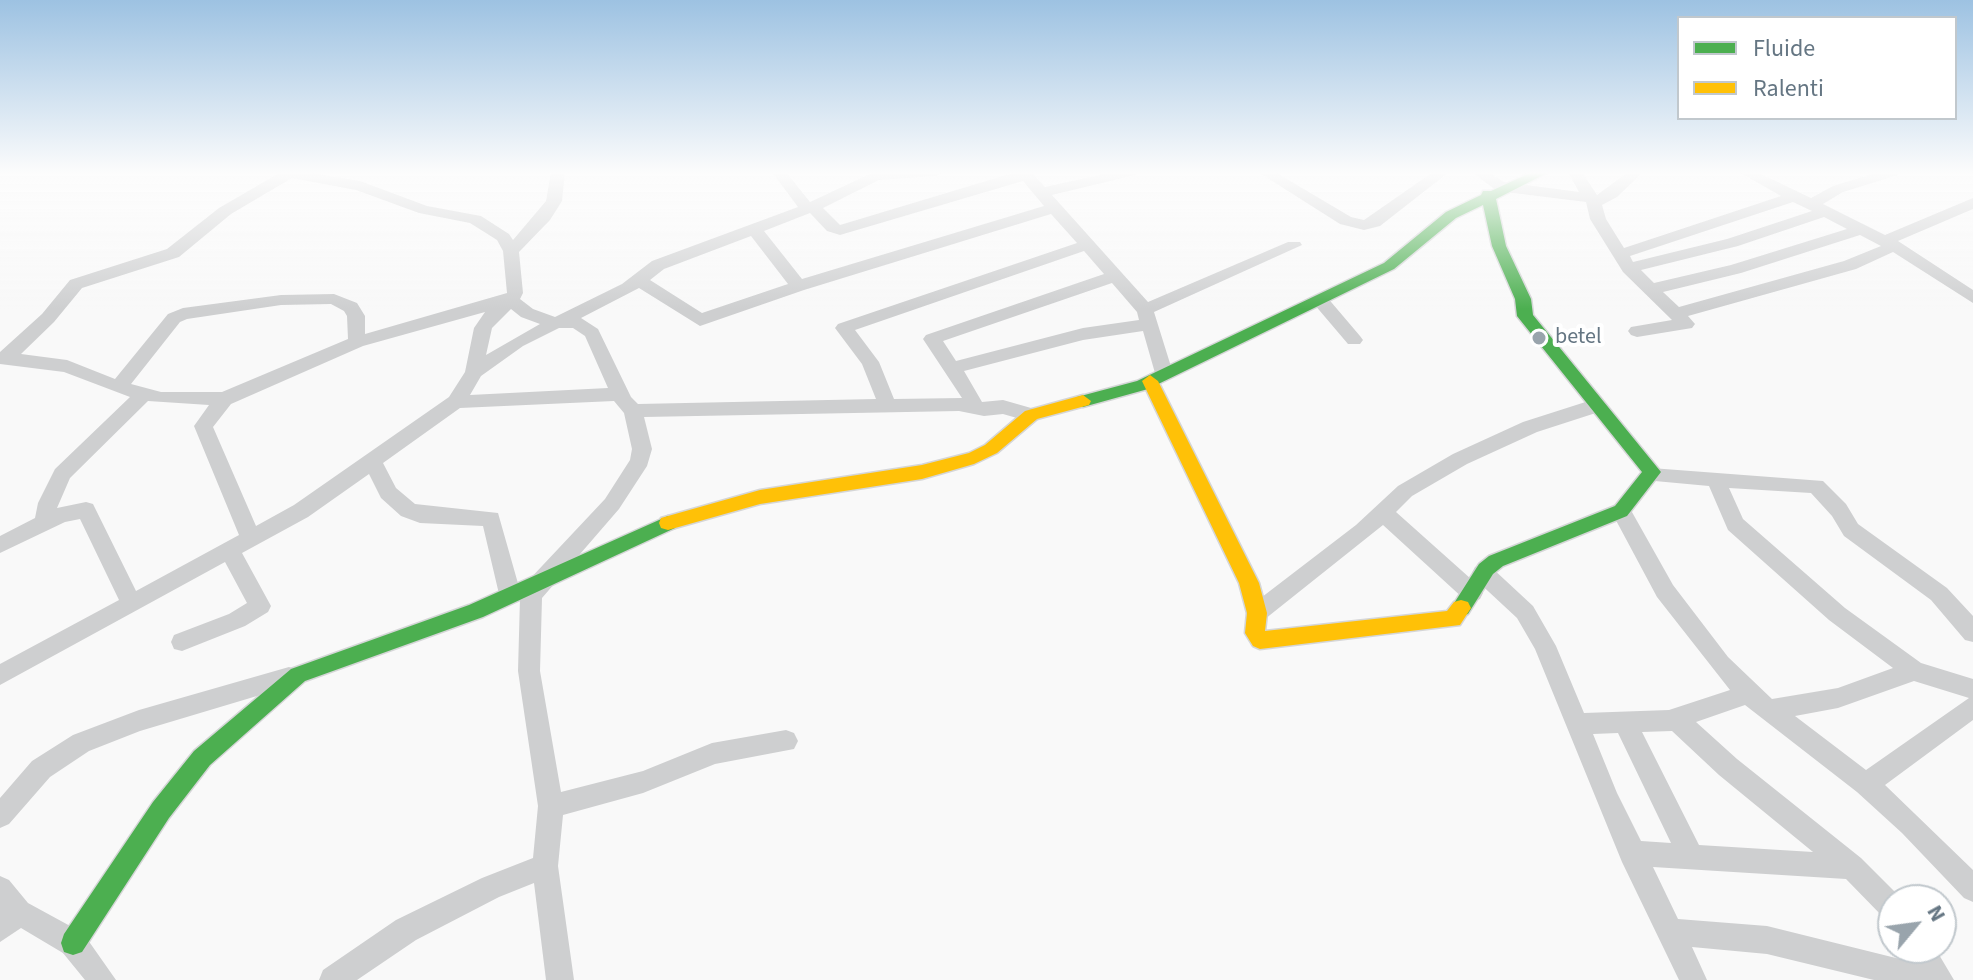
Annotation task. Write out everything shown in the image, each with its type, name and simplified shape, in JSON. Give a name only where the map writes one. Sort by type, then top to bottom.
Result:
[{"type":"street","points":[[3,358],[48,318],[76,284],[173,253],[217,218]]},
{"type":"street","points":[[0,675],[301,511],[456,402],[474,372],[483,328],[489,317],[511,300],[515,293],[511,251],[503,237],[468,218]]},
{"type":"street","points":[[511,251],[543,218]]},
{"type":"street","points":[[474,372],[517,342],[628,288],[637,279],[672,259],[781,218]]},
{"type":"street","points":[[821,218],[840,230],[880,218]]},
{"type":"street","points":[[637,279],[696,321],[798,286],[1021,218]]},
{"type":"street","points":[[1062,218],[1117,276],[1148,317],[1157,377],[1211,511],[1242,568],[1257,613],[1255,633],[1260,640],[1310,637],[1453,619],[1496,561],[1621,511],[1651,475]]},
{"type":"street","points":[[1341,218],[1364,225],[1381,218]]},
{"type":"street","points":[[0,816],[41,769],[81,743],[139,721],[298,675],[476,611],[652,528],[727,505],[874,482],[974,458],[991,449],[1031,415],[1157,377],[1389,266],[1448,218]]},
{"type":"street","points":[[1499,218],[1499,246],[1523,299],[1525,316],[1639,453],[1651,475]]},
{"type":"street","points":[[1598,218],[1625,261],[1686,326],[1637,331]]},
{"type":"street","points":[[1625,261],[1738,218]]},
{"type":"street","points":[[1625,261],[1741,241],[1797,218]]},
{"type":"street","points":[[1840,218],[1890,244],[1973,298]]},
{"type":"street","points":[[1676,314],[1850,265],[1943,218]]},
{"type":"street","points":[[753,227],[798,286]]},
{"type":"street","points":[[1649,290],[1735,269],[1863,229]]},
{"type":"street","points":[[888,407],[870,362],[844,328],[1088,244]]},
{"type":"street","points":[[952,368],[1148,317],[1294,245]]},
{"type":"street","points":[[975,408],[970,394],[932,341],[934,338],[1117,276]]},
{"type":"street","points":[[118,387],[174,318],[183,314],[281,300],[334,299],[351,307],[356,316],[357,342]]},
{"type":"street","points":[[511,300],[527,313],[555,323],[577,322],[592,333],[608,360],[641,439],[640,461],[612,504],[532,593],[529,671],[551,806],[545,866],[560,980]]},
{"type":"street","points":[[3,358],[67,366],[144,394],[178,400],[224,399],[357,342],[511,300]]},
{"type":"street","points":[[1320,300],[1354,340]]},
{"type":"street","points":[[45,522],[48,503],[62,474],[144,394]]},
{"type":"street","points":[[224,399],[203,426],[251,538]]},
{"type":"street","points":[[456,402],[888,407],[959,404],[975,408],[1003,407],[1031,415]]},
{"type":"street","points":[[1257,613],[1363,531],[1405,491],[1460,459],[1538,424],[1598,405]]},
{"type":"street","points":[[373,462],[388,493],[408,510],[420,515],[491,519],[510,594]]},
{"type":"street","points":[[1651,475],[1816,486],[1839,510],[1851,530],[1939,594],[1973,633]]},
{"type":"street","points":[[1715,478],[1737,526],[1837,614],[1914,671],[1973,689]]},
{"type":"street","points":[[0,545],[71,511],[86,510],[131,603]]},
{"type":"street","points":[[1621,511],[1698,640],[1748,694],[1866,784],[1973,889]]},
{"type":"street","points":[[1382,512],[1529,618],[1563,683],[1576,724],[1631,853],[1693,980]]},
{"type":"street","points":[[182,642],[237,620],[260,606],[229,550]]},
{"type":"street","points":[[1767,710],[1838,698],[1914,671]]},
{"type":"street","points":[[73,943],[161,810],[195,767],[227,733],[298,675]]},
{"type":"street","points":[[1576,724],[1626,724],[1676,719],[1748,694]]},
{"type":"street","points":[[1866,784],[1973,707]]},
{"type":"street","points":[[1676,719],[1728,767],[1852,867],[1877,893]]},
{"type":"street","points":[[1626,724],[1692,858]]},
{"type":"street","points":[[551,806],[656,778],[712,754],[786,741]]},
{"type":"street","points":[[1631,853],[1852,867]]},
{"type":"street","points":[[333,980],[406,930],[491,887],[545,866]]},
{"type":"street","points":[[0,889],[9,921],[73,943],[102,980]]},
{"type":"street","points":[[1671,932],[1767,940],[1930,980]]},
{"type":"traffic: fast","points":[[1083,401],[1142,385],[1389,266],[1448,218]]},
{"type":"traffic: fast","points":[[1461,608],[1486,569],[1496,561],[1621,511],[1652,472],[1525,316],[1523,299],[1499,246],[1493,218]]},
{"type":"traffic: fast","points":[[73,943],[161,810],[202,758],[298,675],[476,611],[668,523]]},
{"type":"traffic: slow","points":[[1150,381],[1249,583],[1257,613],[1255,633],[1260,640],[1453,619],[1461,608]]},
{"type":"traffic: slow","points":[[668,523],[760,497],[922,472],[974,458],[991,449],[1031,415],[1083,401]]},
{"type":"place","name":"betel","points":[[1539,338]]}]
